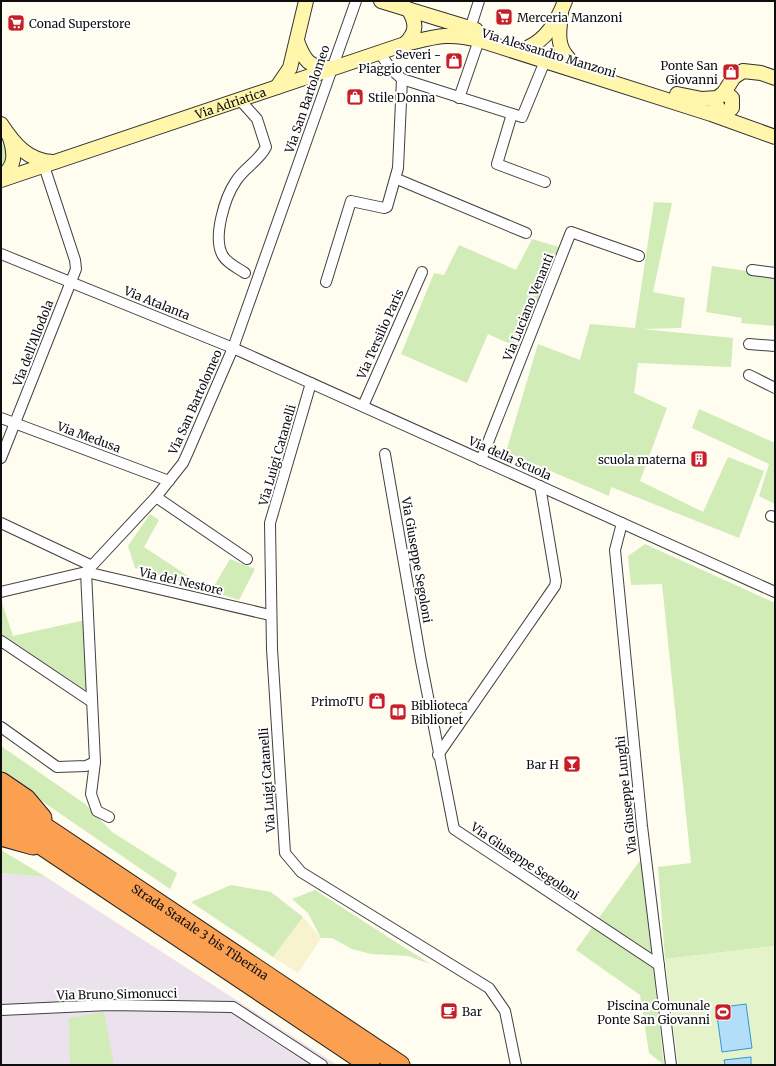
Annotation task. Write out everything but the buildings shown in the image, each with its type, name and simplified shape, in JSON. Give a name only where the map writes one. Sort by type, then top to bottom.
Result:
[{"type":"highway","points":[[1,782],[26,799],[54,843]]},
{"type":"highway","name":"Strada Statale 3 bis Tiberina","points":[[1,798],[54,843],[370,1065]]},
{"type":"highway","name":"Strada Statale 3 bis Tiberina","points":[[1,818],[54,843],[400,1065]]},
{"type":"highway","points":[[1,836],[54,843]]},
{"type":"main road","points":[[277,87],[290,68],[306,1]]},
{"type":"main road","name":"Via Alessandro Manzoni","points":[[381,1],[408,9],[545,61],[688,106],[775,137]]},
{"type":"main road","points":[[529,47],[543,38],[563,7]]},
{"type":"main road","points":[[563,7],[559,33],[562,53],[569,59]]},
{"type":"main road","points":[[405,44],[413,36],[416,28],[414,20],[408,9]]},
{"type":"main road","name":"Via Alessandro Manzoni","points":[[405,44],[443,35],[474,34],[529,47],[684,97],[721,103]]},
{"type":"main road","points":[[297,41],[301,52],[312,66],[318,68],[332,68]]},
{"type":"main road","name":"Via Adriatica","points":[[1,180],[405,44]]},
{"type":"main road","points":[[721,103],[734,77],[743,71],[761,73],[775,78]]},
{"type":"main road","points":[[688,106],[721,103],[755,129]]},
{"type":"main road","name":"Via Adriatica","points":[[1,124],[10,138],[24,152],[34,159],[50,164]]},
{"type":"main road","points":[[1,177],[7,172],[13,162],[14,152],[10,138]]},
{"type":"street","name":"Via San Bartolomeo","points":[[88,568],[156,497],[183,463],[234,348],[356,1]]},
{"type":"street","points":[[474,34],[479,1]]},
{"type":"street","name":"Via Alessandro Manzoni","points":[[459,98],[474,34]]},
{"type":"street","points":[[379,52],[391,69],[402,78],[459,98],[517,115]]},
{"type":"street","name":"Via Alessandro Manzoni","points":[[545,61],[517,115],[496,164],[545,182]]},
{"type":"street","points":[[326,282],[351,201],[384,208],[387,207],[397,178],[402,78]]},
{"type":"street","points":[[240,100],[257,119],[266,147],[256,161],[236,181],[220,224],[218,240],[224,258],[245,273]]},
{"type":"street","points":[[50,164],[75,260],[76,269],[71,283]]},
{"type":"street","points":[[397,178],[526,233]]},
{"type":"street","name":"Via Luciano Venanti","points":[[481,460],[572,232],[639,256]]},
{"type":"street","name":"Via Atalanta","points":[[1,254],[234,348]]},
{"type":"street","points":[[752,270],[775,274]]},
{"type":"street","name":"Via Tersilio Paris","points":[[363,406],[422,272]]},
{"type":"street","name":"Via dell'Allodola","points":[[1,458],[16,424],[71,283]]},
{"type":"street","points":[[749,344],[775,346]]},
{"type":"street","name":"Via della Scuola","points":[[234,348],[775,592]]},
{"type":"street","points":[[749,374],[775,388]]},
{"type":"street","name":"Via Luigi Catanelli","points":[[311,383],[270,524],[270,616],[285,853],[301,872],[489,988],[505,1011],[516,1065]]},
{"type":"street","name":"Via Medusa","points":[[1,418],[169,481]]},
{"type":"street","name":"Via Giuseppe Segoloni","points":[[385,454],[438,755],[454,829],[659,966]]},
{"type":"street","points":[[438,755],[555,586],[556,581],[540,486]]},
{"type":"street","points":[[156,497],[247,558]]},
{"type":"street","points":[[1,523],[88,568]]},
{"type":"street","name":"Via Giuseppe Lunghi","points":[[622,523],[615,550],[645,851],[671,1065]]},
{"type":"street","points":[[1,592],[88,568]]},
{"type":"street","points":[[88,568],[95,762],[91,794],[97,811],[109,817]]},
{"type":"street","name":"Via del Nestore","points":[[88,568],[270,616]]},
{"type":"street","points":[[1,641],[92,702]]},
{"type":"street","points":[[1,727],[57,767],[86,766],[95,762]]},
{"type":"street","name":"Via Bruno Simonucci","points":[[1,1010],[109,1005],[233,1007],[322,1065]]},
{"type":"shaded area","points":[[1,873],[46,877],[337,1065],[1,1065]]},
{"type":"shaded area","points":[[303,917],[321,938],[298,973],[273,957]]},
{"type":"green space","points":[[1,142],[7,157],[12,150],[3,164],[1,165]]},
{"type":"green space","points":[[654,202],[672,203],[653,292],[685,298],[681,328],[642,329],[733,338],[731,367],[638,363],[634,393],[667,408],[640,481],[703,512],[728,457],[764,471],[739,538],[611,487],[609,496],[506,452],[538,344],[580,360],[590,324],[635,328]]},
{"type":"green space","points":[[532,239],[559,247],[519,348],[488,334],[467,383],[401,354],[434,273],[444,275],[459,245],[516,270]]},
{"type":"green space","points":[[712,266],[775,275],[775,326],[741,323],[742,318],[706,312]]},
{"type":"green space","points":[[699,409],[775,443],[775,504],[759,496],[769,464],[692,428]]},
{"type":"green space","points":[[150,514],[159,520],[144,547],[200,584],[214,586],[230,559],[255,569],[239,600],[135,568],[128,546]]},
{"type":"green space","points":[[645,544],[775,603],[775,946],[665,959],[658,867],[691,863],[662,584],[631,585],[628,556]]},
{"type":"green space","points":[[1,600],[13,636],[85,620],[87,691],[1,635]]},
{"type":"green space","points":[[1,746],[85,804],[112,832],[177,873],[170,889],[1,773]]},
{"type":"green space","points":[[1,850],[46,877],[1,873]]},
{"type":"green space","points":[[641,859],[664,1065],[649,1053],[640,995],[576,950]]},
{"type":"green space","points":[[231,885],[271,892],[303,917],[273,957],[191,902]]},
{"type":"green space","points":[[315,890],[430,964],[408,956],[371,954],[352,949],[332,938],[321,938],[308,913],[292,899]]},
{"type":"green space","name":"Piscina Comunale Ponte San Giovanni","points":[[775,946],[775,1065],[678,1065],[665,959]]},
{"type":"green space","points":[[104,1012],[114,1065],[70,1065],[69,1018]]},
{"type":"water","points":[[746,1004],[752,1048],[722,1052],[716,1008]]},
{"type":"water","points":[[751,1057],[751,1065],[725,1065],[724,1060]]},
{"type":"place","name":"Merceria Manzoni","points":[[504,17]]},
{"type":"place","name":"Conad Superstore","points":[[16,23]]},
{"type":"place","name":"Severi - Piaggio center","points":[[454,61]]},
{"type":"place","name":"Ponte San Giovanni","points":[[731,72]]},
{"type":"place","name":"Stile Donna","points":[[355,97]]},
{"type":"place","name":"scuola materna","points":[[699,459]]},
{"type":"place","name":"PrimoTU","points":[[377,701]]},
{"type":"place","name":"Biblioteca Biblionet","points":[[398,712]]},
{"type":"place","name":"Bar H","points":[[572,764]]},
{"type":"place","name":"Bar","points":[[449,1011]]},
{"type":"place","name":"Piscina Comunale Ponte San Giovanni","points":[[723,1012]]}]
